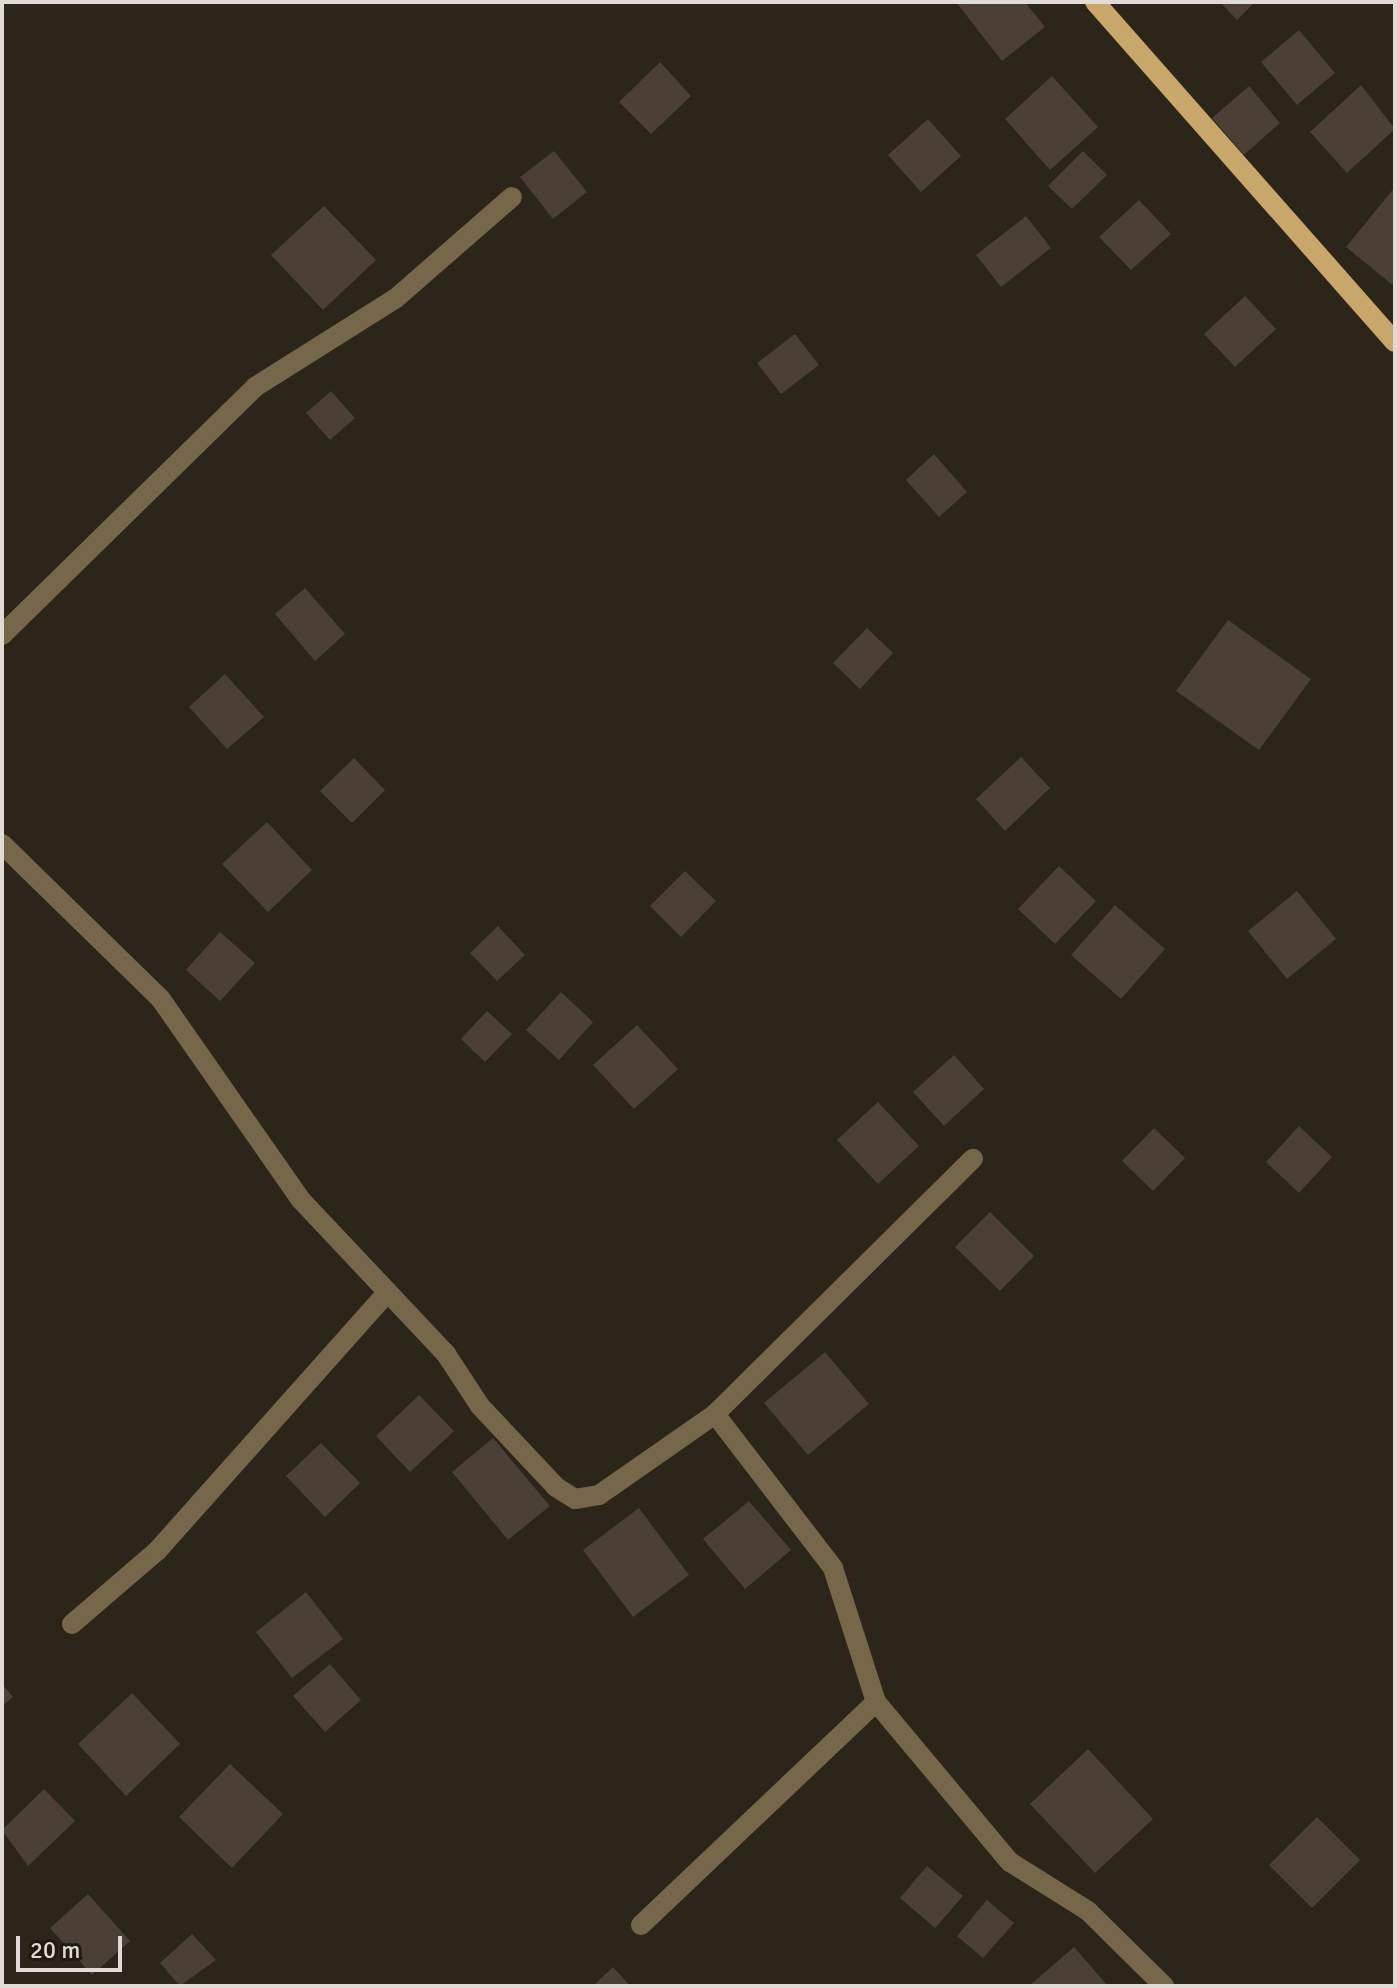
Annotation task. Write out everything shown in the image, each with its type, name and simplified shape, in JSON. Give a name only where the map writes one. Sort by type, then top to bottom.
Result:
[{"type":"main road","points":[[1095,2],[1395,342]]},
{"type":"street","points":[[2,635],[255,387],[395,299],[512,197]]},
{"type":"street","points":[[2,844],[160,998],[301,1200],[446,1354],[480,1406],[575,1499],[599,1495],[715,1414],[973,1159]]},
{"type":"street","points":[[72,1624],[157,1551],[388,1292]]},
{"type":"street","points":[[715,1414],[833,1568],[876,1702],[1010,1862],[1088,1911],[1164,1986]]},
{"type":"street","points":[[641,1925],[876,1702]]},
{"type":"building","points":[[956,2],[1025,2],[1045,27],[1002,61]]},
{"type":"building","points":[[1220,2],[1255,2],[1237,20]]},
{"type":"building","points":[[1299,30],[1335,73],[1297,105],[1261,62]]},
{"type":"building","points":[[660,62],[691,96],[651,134],[619,102]]},
{"type":"building","points":[[1052,76],[1098,127],[1050,170],[1005,119]]},
{"type":"building","points":[[1361,85],[1395,129],[1347,173],[1310,132]]},
{"type":"building","points":[[1249,86],[1280,123],[1244,155],[1212,118]]},
{"type":"building","points":[[928,119],[961,156],[921,192],[888,155]]},
{"type":"building","points":[[554,151],[587,192],[553,219],[520,177]]},
{"type":"building","points":[[1083,151],[1107,175],[1072,209],[1048,186]]},
{"type":"building","points":[[1395,187],[1395,287],[1346,247]]},
{"type":"building","points":[[1139,200],[1171,234],[1131,270],[1099,237]]},
{"type":"building","points":[[324,206],[376,260],[323,310],[271,255]]},
{"type":"building","points":[[1026,216],[1051,248],[1001,287],[976,255]]},
{"type":"building","points":[[1245,296],[1276,329],[1235,367],[1204,334]]},
{"type":"building","points":[[795,334],[819,365],[781,394],[757,363]]},
{"type":"building","points":[[331,391],[355,418],[330,440],[306,413]]},
{"type":"building","points":[[934,454],[967,492],[939,517],[906,480]]},
{"type":"building","points":[[305,588],[345,634],[315,661],[275,614]]},
{"type":"building","points":[[1228,620],[1311,679],[1259,750],[1176,691]]},
{"type":"building","points":[[867,628],[893,653],[860,689],[833,663]]},
{"type":"building","points":[[225,674],[264,717],[227,749],[189,707]]},
{"type":"building","points":[[1021,757],[1050,788],[1005,831],[976,799]]},
{"type":"building","points":[[354,758],[385,790],[352,823],[320,791]]},
{"type":"building","points":[[267,822],[312,870],[268,912],[222,864]]},
{"type":"building","points":[[1059,866],[1096,901],[1055,944],[1018,909]]},
{"type":"building","points":[[685,871],[716,901],[681,937],[650,906]]},
{"type":"building","points":[[1297,891],[1336,939],[1287,979],[1248,931]]},
{"type":"building","points":[[1115,905],[1165,949],[1121,999],[1071,955]]},
{"type":"building","points":[[498,926],[525,955],[497,981],[470,953]]},
{"type":"building","points":[[220,932],[255,963],[220,1001],[186,970]]},
{"type":"building","points":[[561,992],[593,1022],[559,1060],[526,1030]]},
{"type":"building","points":[[487,1011],[512,1034],[485,1062],[461,1039]]},
{"type":"building","points":[[637,1025],[678,1069],[634,1109],[593,1065]]},
{"type":"building","points":[[954,1055],[984,1089],[944,1126],[913,1092]]},
{"type":"building","points":[[878,1102],[919,1146],[878,1184],[837,1140]]},
{"type":"building","points":[[1299,1126],[1332,1157],[1299,1193],[1266,1162]]},
{"type":"building","points":[[1154,1128],[1185,1158],[1153,1191],[1122,1161]]},
{"type":"building","points":[[990,1212],[1034,1256],[1000,1291],[955,1247]]},
{"type":"building","points":[[825,1352],[869,1404],[808,1455],[764,1403]]},
{"type":"building","points":[[419,1395],[454,1431],[410,1472],[376,1436]]},
{"type":"building","points":[[493,1438],[550,1506],[508,1540],[452,1472]]},
{"type":"building","points":[[321,1443],[360,1483],[325,1517],[286,1476]]},
{"type":"building","points":[[749,1501],[791,1550],[745,1589],[703,1539]]},
{"type":"building","points":[[639,1508],[689,1575],[633,1617],[583,1550]]},
{"type":"building","points":[[306,1592],[343,1639],[292,1678],[256,1632]]},
{"type":"building","points":[[330,1664],[361,1700],[325,1732],[293,1696]]},
{"type":"building","points":[[2,1684],[13,1697],[2,1706]]},
{"type":"building","points":[[132,1693],[180,1744],[126,1796],[78,1744]]},
{"type":"building","points":[[1088,1749],[1153,1819],[1095,1873],[1030,1804]]},
{"type":"building","points":[[230,1764],[283,1814],[232,1868],[179,1817]]},
{"type":"building","points":[[44,1789],[75,1821],[28,1866],[2,1830]]},
{"type":"building","points":[[1317,1817],[1360,1860],[1312,1908],[1269,1865]]},
{"type":"building","points":[[927,1866],[963,1896],[935,1928],[900,1898]]},
{"type":"building","points":[[88,1894],[130,1941],[92,1975],[50,1928]]},
{"type":"building","points":[[987,1900],[1014,1923],[983,1958],[957,1936]]},
{"type":"building","points":[[192,1934],[216,1960],[180,1986],[160,1963]]},
{"type":"building","points":[[1074,1947],[1108,1986],[1029,1986]]},
{"type":"building","points":[[613,1967],[630,1986],[593,1986]]}]
